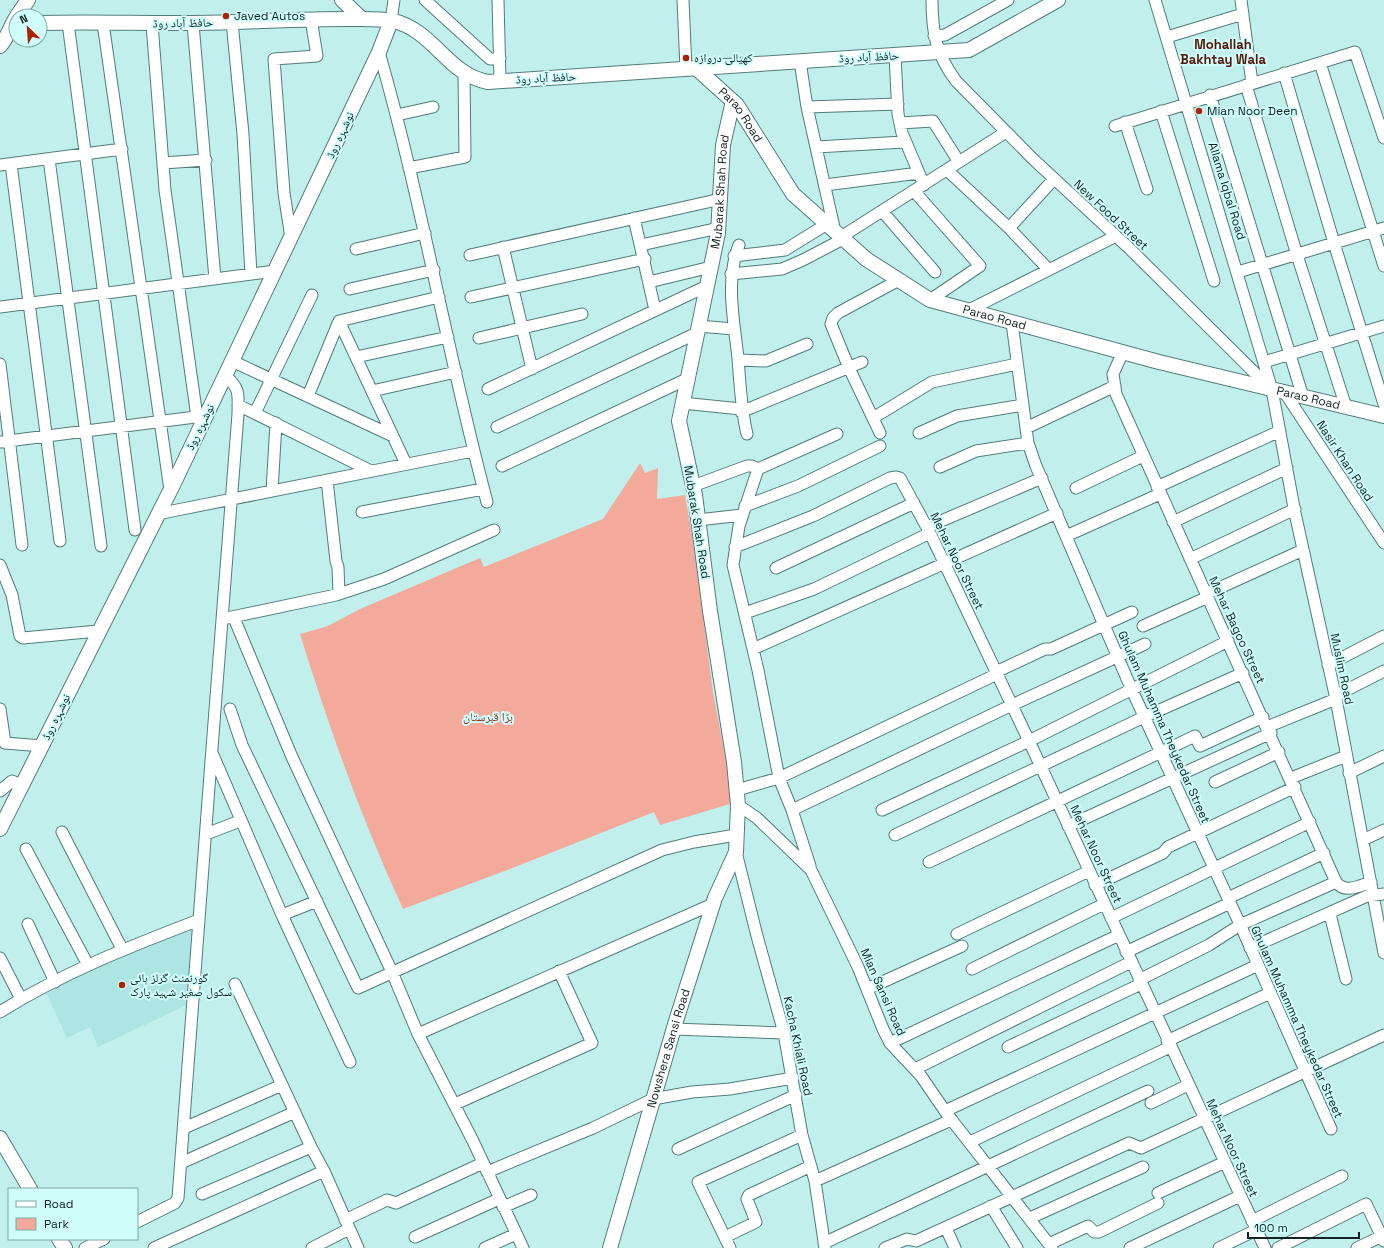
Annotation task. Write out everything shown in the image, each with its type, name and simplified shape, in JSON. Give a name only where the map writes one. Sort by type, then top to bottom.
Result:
[{"type":"main road","points":[[342,0],[362,19]]},
{"type":"main road","name":"حافظ آباد روڈ","points":[[48,23],[103,22],[193,24],[311,19],[362,19],[391,21],[406,24],[419,32],[464,74],[476,80],[488,82],[969,50],[980,46],[1058,0]]},
{"type":"main road","name":"نوشہرہ روڈ","points":[[0,829],[170,490],[201,416],[225,376],[379,52],[391,21]]},
{"type":"main road","points":[[0,46],[8,35]]},
{"type":"main road","name":"Parao Road","points":[[691,69],[733,101],[793,194],[866,258],[930,300],[1012,323],[1279,392],[1384,416]]},
{"type":"main road","name":"Mubarak Shah Road","points":[[733,101],[724,146],[722,199],[719,228],[679,421],[694,486],[710,611],[733,755],[738,804],[736,852]]},
{"type":"main road","name":"Nowshera Sansi Road","points":[[610,1248],[673,1029],[713,904],[736,852]]},
{"type":"main road","points":[[0,1138],[29,1188]]},
{"type":"street","points":[[391,21],[394,0]]},
{"type":"street","points":[[425,0],[490,59],[500,58]]},
{"type":"street","points":[[498,0],[500,81]]},
{"type":"street","points":[[683,0],[691,69]]},
{"type":"street","name":"New Food Street","points":[[932,0],[934,36],[946,67],[956,82],[1054,179],[1116,236],[1279,392]]},
{"type":"street","points":[[934,36],[946,35],[1008,0]]},
{"type":"street","name":"Allama Iqbal Road","points":[[1155,0],[1187,102],[1264,362],[1279,392]]},
{"type":"street","points":[[1241,0],[1249,84],[1297,254],[1346,407]]},
{"type":"street","points":[[1167,37],[1243,14]]},
{"type":"street","points":[[291,238],[284,193],[274,60],[317,56],[311,19]]},
{"type":"street","points":[[103,22],[142,288],[159,422],[170,490]]},
{"type":"street","points":[[232,22],[243,134],[251,274]]},
{"type":"street","points":[[68,23],[135,530]]},
{"type":"street","points":[[5,442],[201,416],[178,284],[163,163],[152,24]]},
{"type":"street","points":[[193,24],[206,160],[215,278]]},
{"type":"street","points":[[379,52],[397,115],[434,270],[473,451],[487,502]]},
{"type":"street","points":[[1114,126],[1187,102],[1355,52],[1384,138]]},
{"type":"street","points":[[895,56],[898,104],[904,142],[924,185]]},
{"type":"street","points":[[800,61],[807,107],[837,233]]},
{"type":"street","points":[[1320,63],[1384,266]]},
{"type":"street","points":[[1284,73],[1334,244],[1384,404]]},
{"type":"street","points":[[409,168],[465,157],[464,74]]},
{"type":"street","points":[[1210,96],[1288,355],[1303,397]]},
{"type":"street","points":[[807,107],[898,104]]},
{"type":"street","points":[[397,115],[432,107]]},
{"type":"street","points":[[1161,111],[1214,281]]},
{"type":"street","points":[[900,123],[933,121],[959,162]]},
{"type":"street","points":[[1125,122],[1147,189]]},
{"type":"street","points":[[734,256],[785,250],[837,233],[882,211],[1006,132]]},
{"type":"street","points":[[816,147],[904,142]]},
{"type":"street","points":[[60,540],[29,303],[6,165],[122,149]]},
{"type":"street","points":[[49,159],[100,546]]},
{"type":"street","points":[[163,163],[206,160]]},
{"type":"street","points":[[947,170],[1009,228],[1048,269]]},
{"type":"street","points":[[825,185],[919,173]]},
{"type":"street","points":[[1009,228],[1054,179]]},
{"type":"street","points":[[914,191],[980,266],[930,300]]},
{"type":"street","points":[[470,255],[722,199]]},
{"type":"street","points":[[882,211],[935,272]]},
{"type":"street","points":[[634,218],[645,259],[655,310]]},
{"type":"street","points":[[641,245],[719,228]]},
{"type":"street","points":[[1238,272],[1384,228]]},
{"type":"street","points":[[356,249],[425,233]]},
{"type":"street","points":[[732,274],[782,269],[803,260],[837,233]]},
{"type":"street","points":[[967,311],[1116,236]]},
{"type":"street","points":[[738,245],[734,256],[732,274],[734,329],[738,360],[741,410],[746,434]]},
{"type":"street","points":[[503,248],[532,369]]},
{"type":"street","points":[[471,297],[645,259]]},
{"type":"street","points":[[650,282],[711,267]]},
{"type":"street","points":[[350,289],[434,270]]},
{"type":"street","points":[[0,307],[275,271]]},
{"type":"street","points":[[880,433],[849,368],[831,324],[833,318],[844,309],[899,280]]},
{"type":"street","points":[[488,389],[707,286]]},
{"type":"street","points":[[255,413],[312,295]]},
{"type":"street","points":[[339,321],[440,297]]},
{"type":"street","points":[[479,338],[582,314]]},
{"type":"street","points":[[339,321],[406,464]]},
{"type":"street","points":[[308,396],[339,321]]},
{"type":"street","name":"Ghulam Muhamma Theykedar Street","points":[[1012,323],[1028,444],[1117,657],[1240,925],[1331,1129]]},
{"type":"street","points":[[1264,362],[1384,326]]},
{"type":"street","points":[[497,427],[698,329],[734,329]]},
{"type":"street","points":[[356,357],[448,337]]},
{"type":"street","points":[[738,360],[766,361],[807,344]]},
{"type":"street","name":"Mehar Bagoo Street","points":[[1123,352],[1113,374],[1116,394],[1293,783],[1336,882]]},
{"type":"street","points":[[232,361],[393,436]]},
{"type":"street","points":[[682,403],[741,410],[862,362]]},
{"type":"street","points":[[0,364],[5,442],[22,545]]},
{"type":"street","points":[[873,418],[932,382],[1017,364]]},
{"type":"street","points":[[372,391],[456,372]]},
{"type":"street","points":[[138,1222],[175,1203],[178,1198],[198,920],[212,753],[220,619],[238,405],[238,389],[234,383],[225,376]]},
{"type":"street","points":[[502,466],[687,379]]},
{"type":"street","points":[[1026,428],[1115,386]]},
{"type":"street","name":"Muslim Road","points":[[1279,392],[1280,431],[1303,550],[1335,697],[1384,953]]},
{"type":"street","name":"Nasir Khan Road","points":[[1279,392],[1384,543]]},
{"type":"street","points":[[238,405],[371,471]]},
{"type":"street","points":[[919,433],[957,416],[1023,405]]},
{"type":"street","points":[[272,491],[276,423]]},
{"type":"street","points":[[1066,536],[1280,431]]},
{"type":"street","points":[[811,870],[792,810],[779,778],[753,649],[732,565],[744,510],[758,469],[837,434]]},
{"type":"street","points":[[940,467],[976,451],[1028,444]]},
{"type":"street","points":[[698,520],[744,510],[798,486],[880,446]]},
{"type":"street","points":[[157,514],[473,451]]},
{"type":"street","points":[[1076,488],[1143,456]]},
{"type":"street","points":[[694,486],[747,466],[752,466],[758,469]]},
{"type":"street","points":[[1173,522],[1287,468]]},
{"type":"street","name":"Mehar Noor Street","points":[[735,547],[814,516],[896,477],[900,478],[929,530],[1041,766],[1264,1248]]},
{"type":"street","points":[[744,612],[814,589],[929,530],[1042,478]]},
{"type":"street","points":[[327,480],[336,561],[338,567],[339,594]]},
{"type":"street","points":[[362,512],[484,489]]},
{"type":"street","points":[[776,568],[914,503]]},
{"type":"street","points":[[1190,559],[1295,509]]},
{"type":"street","points":[[753,649],[1056,513]]},
{"type":"street","points":[[220,619],[234,618],[339,594],[384,579],[494,530]]},
{"type":"street","points":[[1143,626],[1303,550]]},
{"type":"street","points":[[0,565],[12,595],[20,636],[23,638],[98,631]]},
{"type":"street","points":[[737,790],[779,778],[993,676],[996,672],[1132,612]]},
{"type":"street","points":[[234,618],[292,756],[392,972],[418,1034],[455,1104],[523,1248]]},
{"type":"street","points":[[1328,665],[1384,636]]},
{"type":"street","points":[[882,810],[1029,741],[1131,688],[1228,641]]},
{"type":"street","points":[[792,810],[1012,705],[1145,644]]},
{"type":"street","points":[[1068,826],[1172,779],[1267,726],[1335,697],[1384,672]]},
{"type":"street","points":[[895,835],[1144,717],[1243,673]]},
{"type":"street","points":[[0,709],[3,743],[42,746]]},
{"type":"street","points":[[230,709],[242,745],[358,988],[662,850],[694,842],[736,836]]},
{"type":"street","points":[[929,862],[1056,800],[1195,736],[1200,746],[1267,726]]},
{"type":"street","points":[[1215,782],[1279,752]]},
{"type":"street","points":[[212,753],[240,821],[350,1062]]},
{"type":"street","points":[[1095,884],[1163,853],[1168,847],[1346,756]]},
{"type":"street","points":[[1349,773],[1384,756]]},
{"type":"street","points":[[0,792],[12,781],[22,786]]},
{"type":"street","name":"Mian Sansi Road","points":[[738,804],[757,818],[811,870],[828,902],[890,1043],[907,1063],[915,1069],[948,1115],[1051,1246]]},
{"type":"street","points":[[206,834],[240,821]]},
{"type":"street","points":[[1111,918],[1310,822]]},
{"type":"street","points":[[1363,840],[1384,830]]},
{"type":"street","points":[[62,832],[122,949]]},
{"type":"street","points":[[26,849],[88,965]]},
{"type":"street","name":"Kacha Khiali Road","points":[[736,852],[757,936],[784,1033],[802,1134],[815,1181],[824,1245]]},
{"type":"street","points":[[915,1069],[1129,957],[1229,901],[1324,853]]},
{"type":"street","points":[[957,934],[1089,871]]},
{"type":"street","points":[[1008,1047],[1140,982],[1209,945],[1240,925],[1336,882],[1340,887],[1346,889],[1371,882]]},
{"type":"street","points":[[1250,948],[1373,895],[1384,894]]},
{"type":"street","points":[[282,915],[317,901]]},
{"type":"street","points":[[418,1034],[713,904]]},
{"type":"street","points":[[972,968],[1104,904]]},
{"type":"street","points":[[1330,914],[1346,979]]},
{"type":"street","points":[[0,1012],[21,999],[122,949],[198,920]]},
{"type":"street","points":[[28,924],[55,982]]},
{"type":"street","points":[[890,1043],[1119,935]]},
{"type":"street","points":[[867,989],[962,946]]},
{"type":"street","points":[[0,958],[21,999]]},
{"type":"street","points":[[815,1181],[1154,1013],[1258,965]]},
{"type":"street","points":[[455,1104],[592,1043],[559,971]]},
{"type":"street","points":[[235,984],[311,1147],[324,1171],[358,1248]]},
{"type":"street","points":[[970,1142],[1270,993]]},
{"type":"street","points":[[673,1029],[784,1033]]},
{"type":"street","points":[[885,1248],[907,1239],[916,1242],[1129,1143],[1141,1148],[1384,1035]]},
{"type":"street","points":[[312,1248],[387,1200],[396,1203],[485,1167],[593,1128],[653,1099],[692,1092],[730,1089],[793,1078]]},
{"type":"street","points":[[184,1128],[282,1085]]},
{"type":"street","points":[[1151,1103],[1188,1085]]},
{"type":"street","points":[[824,1245],[1148,1091]]},
{"type":"street","points":[[678,1149],[796,1095]]},
{"type":"street","points":[[181,1163],[295,1112]]},
{"type":"street","points":[[730,1248],[698,1182],[802,1134]]},
{"type":"street","points":[[202,1194],[311,1147]]},
{"type":"street","points":[[1051,1246],[1088,1226],[1094,1232],[1099,1232],[1224,1162]]},
{"type":"street","points":[[725,1237],[756,1222],[747,1199],[749,1195],[811,1166]]},
{"type":"street","points":[[1030,1218],[1143,1167]]},
{"type":"street","points":[[154,1248],[324,1171]]},
{"type":"street","points":[[1219,1248],[1254,1225],[1342,1176]]},
{"type":"street","points":[[415,1237],[501,1203],[531,1195]]},
{"type":"street","points":[[1130,1248],[1240,1196]]},
{"type":"street","points":[[1278,1248],[1366,1204],[1383,1239],[1357,1248]]},
{"type":"street","points":[[991,1206],[1017,1248]]},
{"type":"street","points":[[946,1228],[956,1248]]},
{"type":"street","points":[[484,1248],[516,1234]]},
{"type":"street","points":[[86,1248],[102,1240]]},
{"type":"shaded area","name":"گورنمنٹ گرلز ہائی سکول صغیر شہید پارک","points":[[199,920],[193,1002],[98,1047],[90,1027],[67,1038],[44,988]]},
{"type":"green space","name":"بڑا قبرستان","points":[[640,463],[645,473],[658,468],[657,499],[685,495],[692,534],[713,692],[728,772],[730,804],[660,825],[654,812],[403,909],[360,808],[300,634],[328,626],[360,609],[480,558],[484,567],[603,519]]},
{"type":"place","name":"Javed Autos","points":[[226,16]]},
{"type":"place","name":"کھیالی دروازہ","points":[[686,58]]},
{"type":"place","name":"Mian Noor Deen","points":[[1199,111]]},
{"type":"place","name":"گورنمنٹ گرلز ہائی سکول صغیر شہید پارک","points":[[122,985]]},
{"type":"district","name":"Mohallah Bakhtay Wala","points":[[1223,52]]}]
